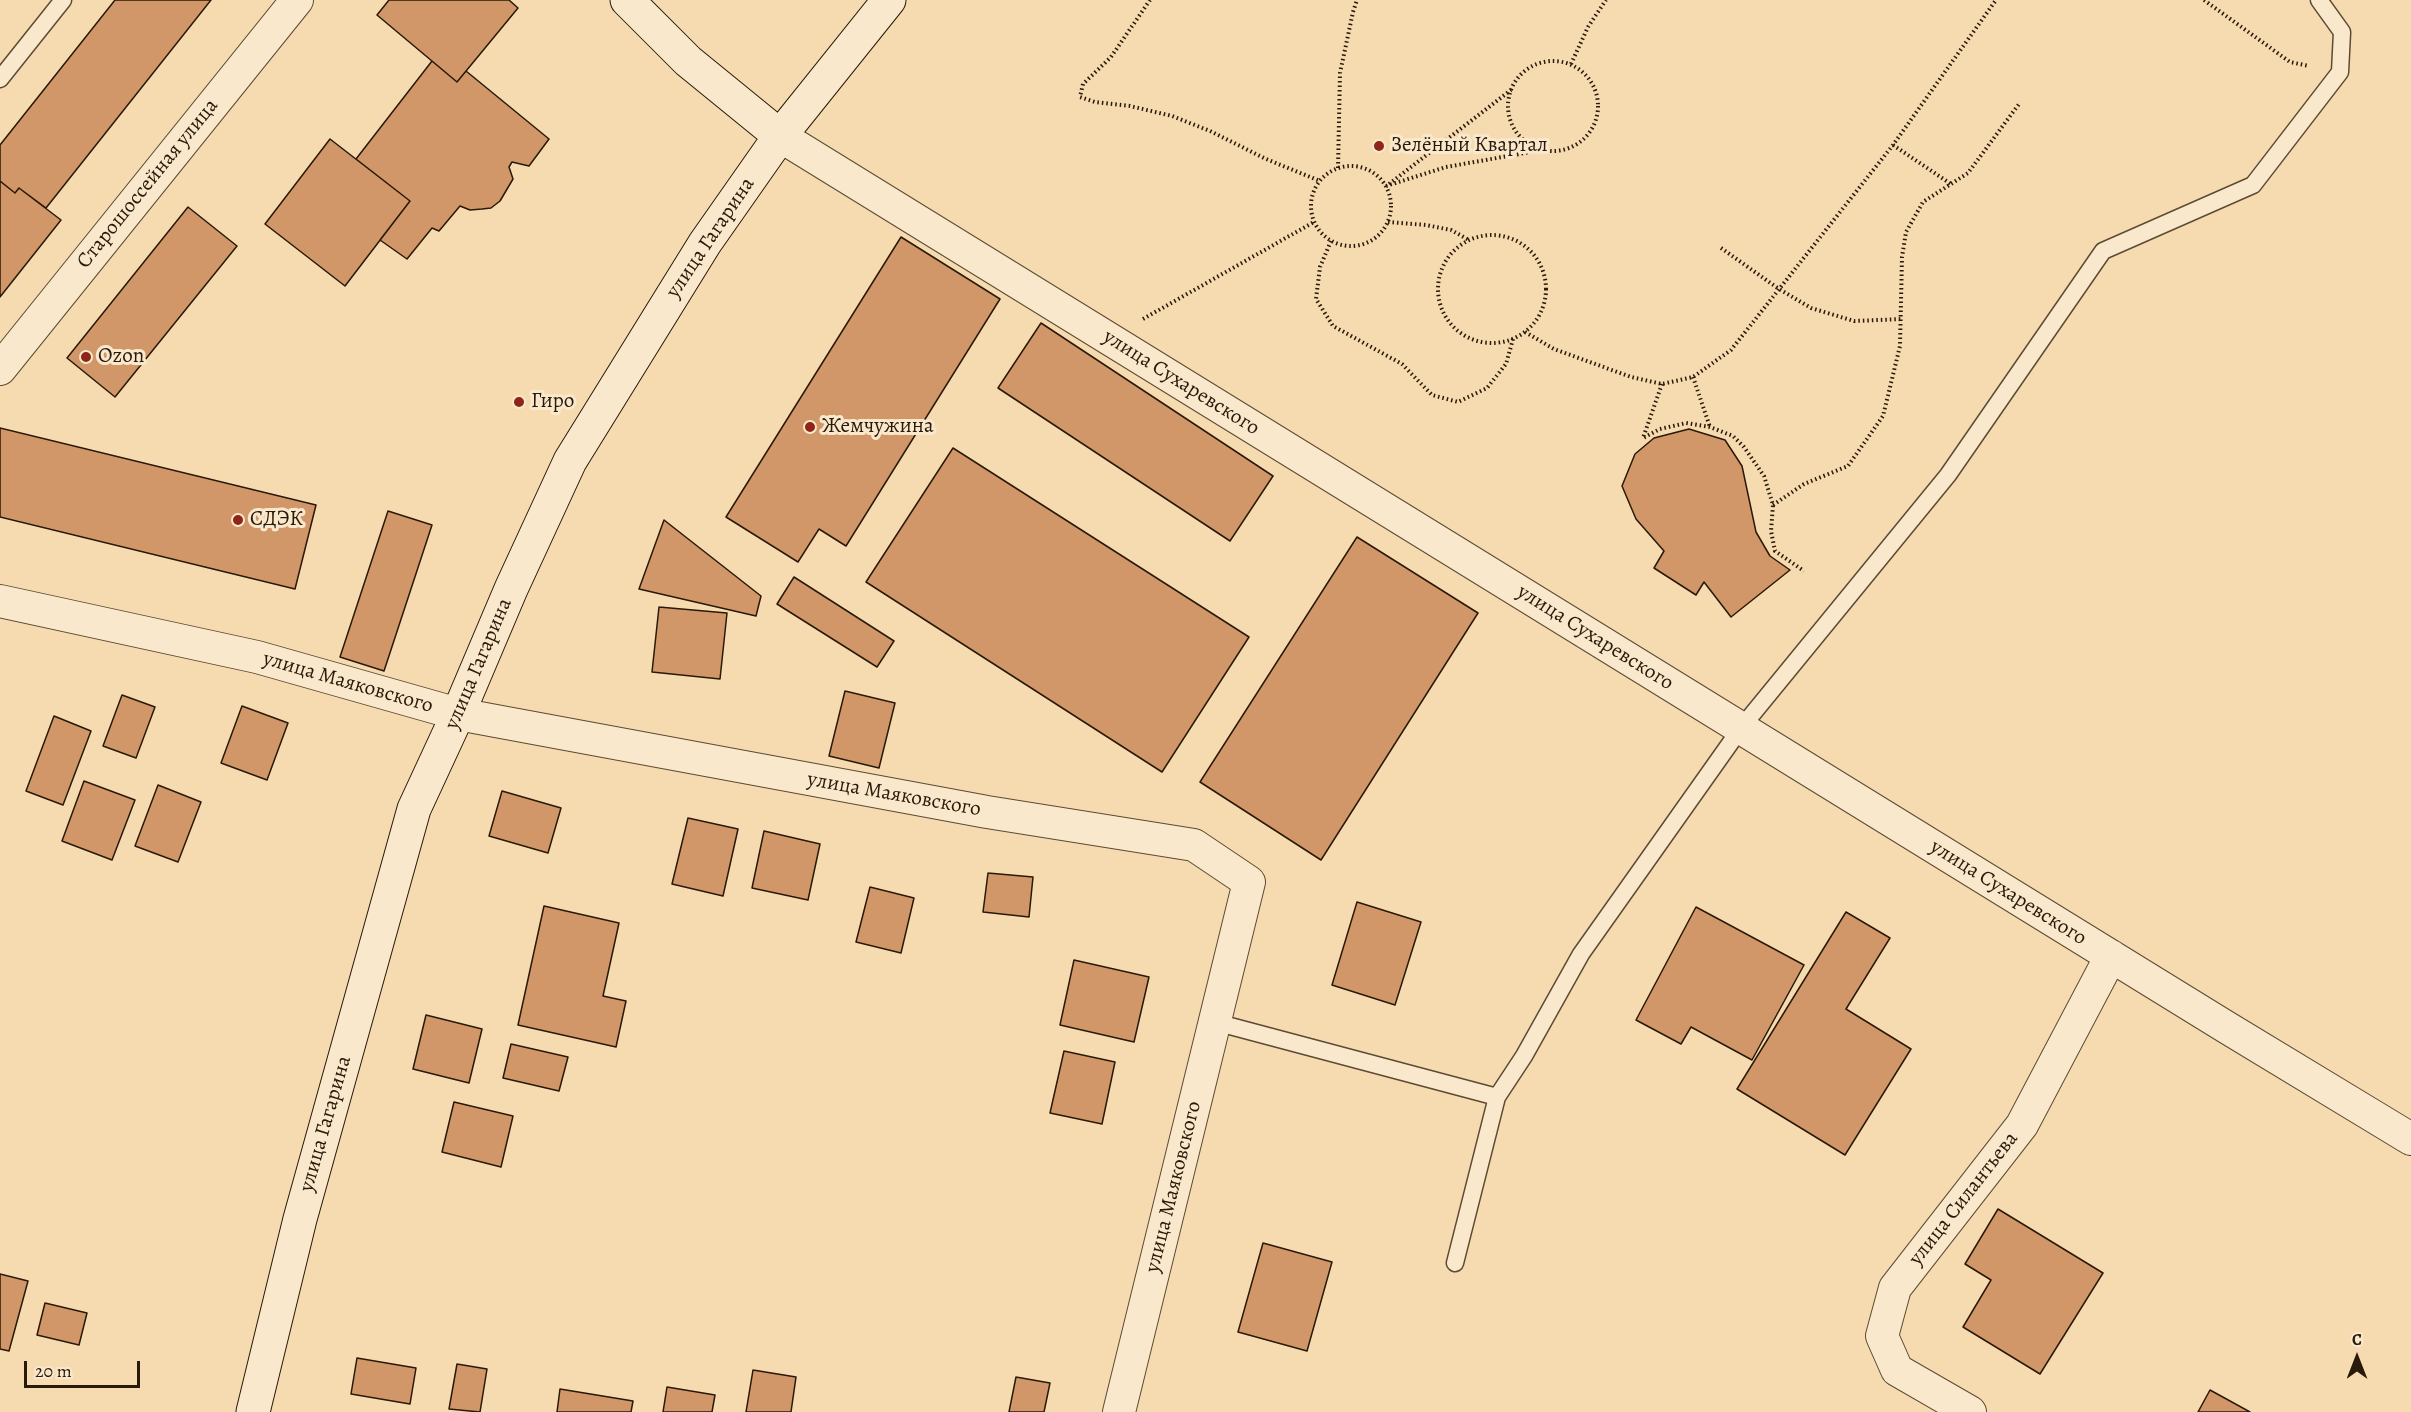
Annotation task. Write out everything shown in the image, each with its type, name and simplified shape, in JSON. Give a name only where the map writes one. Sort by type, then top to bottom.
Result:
[{"type":"main road","points":[[627,0],[688,61],[780,136]]},
{"type":"main road","name":"улица Гагарина","points":[[252,1412],[300,1219],[414,809],[511,590],[570,461],[705,243],[780,136],[889,0]]},
{"type":"street","name":"Старошоссейная улица","points":[[0,369],[297,0]]},
{"type":"street","name":"улица Сухаревского","points":[[780,136],[2411,1139]]},
{"type":"street","name":"улица Маяковского","points":[[0,601],[257,657],[458,714],[987,812],[1194,846],[1249,882],[1119,1412]]},
{"type":"street","name":"улица Силантьева","points":[[1970,1412],[1897,1371],[1882,1336],[1895,1288],[2022,1125],[2111,956]]},
{"type":"lane","points":[[0,79],[63,0]]},
{"type":"lane","points":[[1455,1263],[1497,1097],[1524,1056],[1581,954],[1741,728],[1948,475],[2103,251],[2253,185],[2340,72],[2342,32],[2319,0]]},
{"type":"lane","points":[[1215,1022],[1497,1097]]},
{"type":"path","points":[[1150,0],[1111,57],[1083,84],[1080,97],[1095,102],[1130,106],[1172,116],[1320,181]]},
{"type":"path","points":[[1338,168],[1340,74],[1353,12],[1358,0]]},
{"type":"path","points":[[1571,64],[1588,27],[1606,0]]},
{"type":"path","points":[[1525,332],[1554,349],[1631,377],[1662,384],[1693,377],[1731,350],[1893,145],[1996,0]]},
{"type":"path","points":[[2204,0],[2290,62],[2340,72]]},
{"type":"path","points":[[1554,61],[1571,64],[1587,75],[1593,83],[1598,101],[1596,120],[1587,136],[1571,148],[1543,150],[1446,167],[1386,186],[1511,90],[1521,74],[1536,64],[1554,61]]},
{"type":"path","points":[[1511,90],[1509,115],[1513,127],[1531,145],[1543,150]]},
{"type":"path","points":[[1773,505],[1804,484],[1848,466],[1883,416],[1900,346],[1902,257],[1906,232],[1923,202],[1968,173],[2019,104]]},
{"type":"path","points":[[1893,145],[1951,184]]},
{"type":"path","points":[[1352,166],[1366,169],[1378,176],[1386,186],[1391,198],[1388,222],[1374,239],[1364,244],[1353,246],[1331,240],[1321,233],[1314,222],[1312,201],[1320,181],[1338,168],[1352,166]]},
{"type":"path","points":[[1108,338],[1314,222]]},
{"type":"path","points":[[1388,222],[1426,225],[1451,230],[1469,240]]},
{"type":"path","points":[[1486,235],[1504,236],[1520,242],[1533,253],[1543,269],[1546,286],[1545,303],[1538,319],[1525,332],[1513,339],[1497,343],[1480,342],[1464,336],[1451,325],[1442,311],[1438,295],[1438,278],[1444,262],[1455,249],[1469,240],[1486,235]]},
{"type":"path","points":[[1331,240],[1320,267],[1316,298],[1333,326],[1402,364],[1432,395],[1458,402],[1487,388],[1506,364],[1513,339]]},
{"type":"path","points":[[1721,248],[1779,289],[1811,308],[1854,321],[1902,319]]},
{"type":"path","points":[[1693,377],[1710,427]]},
{"type":"path","points":[[1662,384],[1643,438],[1660,429],[1686,423],[1710,427],[1733,436],[1744,447],[1764,476],[1773,505],[1771,531],[1774,551],[1804,571]]},
{"type":"building","points":[[115,0],[211,0],[46,208],[19,188],[15,193],[0,181],[0,145]]},
{"type":"building","points":[[389,0],[509,0],[518,8],[457,82],[377,15]]},
{"type":"building","points":[[432,61],[457,82],[466,71],[549,139],[529,166],[512,162],[509,167],[513,179],[500,201],[491,208],[470,210],[460,206],[439,231],[432,228],[407,259],[380,240],[410,201],[356,159]]},
{"type":"building","points":[[330,139],[410,201],[345,286],[265,224]]},
{"type":"building","points":[[0,181],[15,193],[19,188],[61,220],[0,297]]},
{"type":"building","points":[[188,207],[237,246],[115,397],[67,358]]},
{"type":"building","points":[[901,237],[1000,299],[846,546],[819,529],[798,562],[726,517]]},
{"type":"building","points":[[1041,323],[1273,476],[1230,541],[998,388]]},
{"type":"building","points":[[0,428],[316,505],[295,589],[0,517]]},
{"type":"building","points":[[1689,429],[1725,440],[1742,466],[1756,532],[1770,556],[1790,570],[1731,617],[1704,582],[1696,595],[1654,568],[1664,551],[1636,519],[1622,486],[1635,454],[1654,438]]},
{"type":"building","points":[[953,448],[1249,637],[1162,772],[866,582]]},
{"type":"building","points":[[388,511],[432,525],[384,671],[340,657]]},
{"type":"building","points":[[664,520],[761,596],[756,616],[639,589]]},
{"type":"building","points":[[1357,537],[1478,613],[1321,860],[1200,782]]},
{"type":"building","points":[[794,577],[894,641],[877,667],[777,604]]},
{"type":"building","points":[[659,607],[727,613],[720,679],[652,672]]},
{"type":"building","points":[[845,691],[895,703],[879,768],[829,756]]},
{"type":"building","points":[[122,695],[155,707],[136,758],[103,746]]},
{"type":"building","points":[[242,706],[288,723],[267,780],[221,763]]},
{"type":"building","points":[[54,716],[91,731],[63,805],[26,791]]},
{"type":"building","points":[[84,781],[135,800],[112,860],[62,841]]},
{"type":"building","points":[[158,785],[201,802],[178,862],[135,846]]},
{"type":"building","points":[[502,791],[561,808],[548,853],[489,836]]},
{"type":"building","points":[[688,818],[738,829],[723,896],[672,884]]},
{"type":"building","points":[[764,831],[820,844],[808,900],[752,888]]},
{"type":"building","points":[[988,873],[1033,877],[1029,917],[983,912]]},
{"type":"building","points":[[870,887],[914,898],[901,953],[856,942]]},
{"type":"building","points":[[1357,902],[1421,922],[1395,1005],[1332,985]]},
{"type":"building","points":[[544,906],[619,923],[603,996],[626,1001],[616,1047],[518,1025]]},
{"type":"building","points":[[1696,907],[1804,965],[1752,1060],[1691,1027],[1681,1044],[1636,1020]]},
{"type":"building","points":[[1846,912],[1890,938],[1846,1009],[1911,1049],[1845,1155],[1737,1089]]},
{"type":"building","points":[[1074,960],[1149,977],[1134,1042],[1060,1025]]},
{"type":"building","points":[[426,1015],[482,1029],[469,1083],[413,1069]]},
{"type":"building","points":[[511,1044],[568,1057],[559,1091],[503,1078]]},
{"type":"building","points":[[1064,1051],[1115,1062],[1102,1124],[1050,1113]]},
{"type":"building","points":[[454,1102],[513,1116],[501,1167],[442,1152]]},
{"type":"building","points":[[1998,1209],[2103,1273],[2040,1374],[1963,1327],[1991,1280],[1965,1264]]},
{"type":"building","points":[[1263,1243],[1332,1262],[1307,1351],[1238,1332]]},
{"type":"building","points":[[0,1274],[28,1281],[9,1351],[0,1349]]},
{"type":"building","points":[[45,1303],[87,1313],[79,1345],[37,1335]]},
{"type":"building","points":[[357,1358],[416,1368],[410,1404],[351,1394]]},
{"type":"building","points":[[457,1364],[487,1369],[480,1412],[449,1409]]},
{"type":"building","points":[[753,1370],[796,1377],[791,1412],[746,1412]]},
{"type":"building","points":[[1016,1377],[1050,1383],[1044,1412],[1009,1412]]},
{"type":"building","points":[[667,1387],[715,1395],[712,1412],[663,1412]]},
{"type":"building","points":[[560,1389],[633,1401],[631,1412],[557,1412]]},
{"type":"building","points":[[2210,1390],[2250,1412],[2198,1412]]},
{"type":"place","name":"Зелёный Квартал","points":[[1379,146]]},
{"type":"place","name":"Ozon","points":[[86,357]]},
{"type":"place","name":"Гиро","points":[[519,402]]},
{"type":"place","name":"Жемчужина","points":[[810,427]]},
{"type":"place","name":"СДЭК","points":[[238,520]]}]
